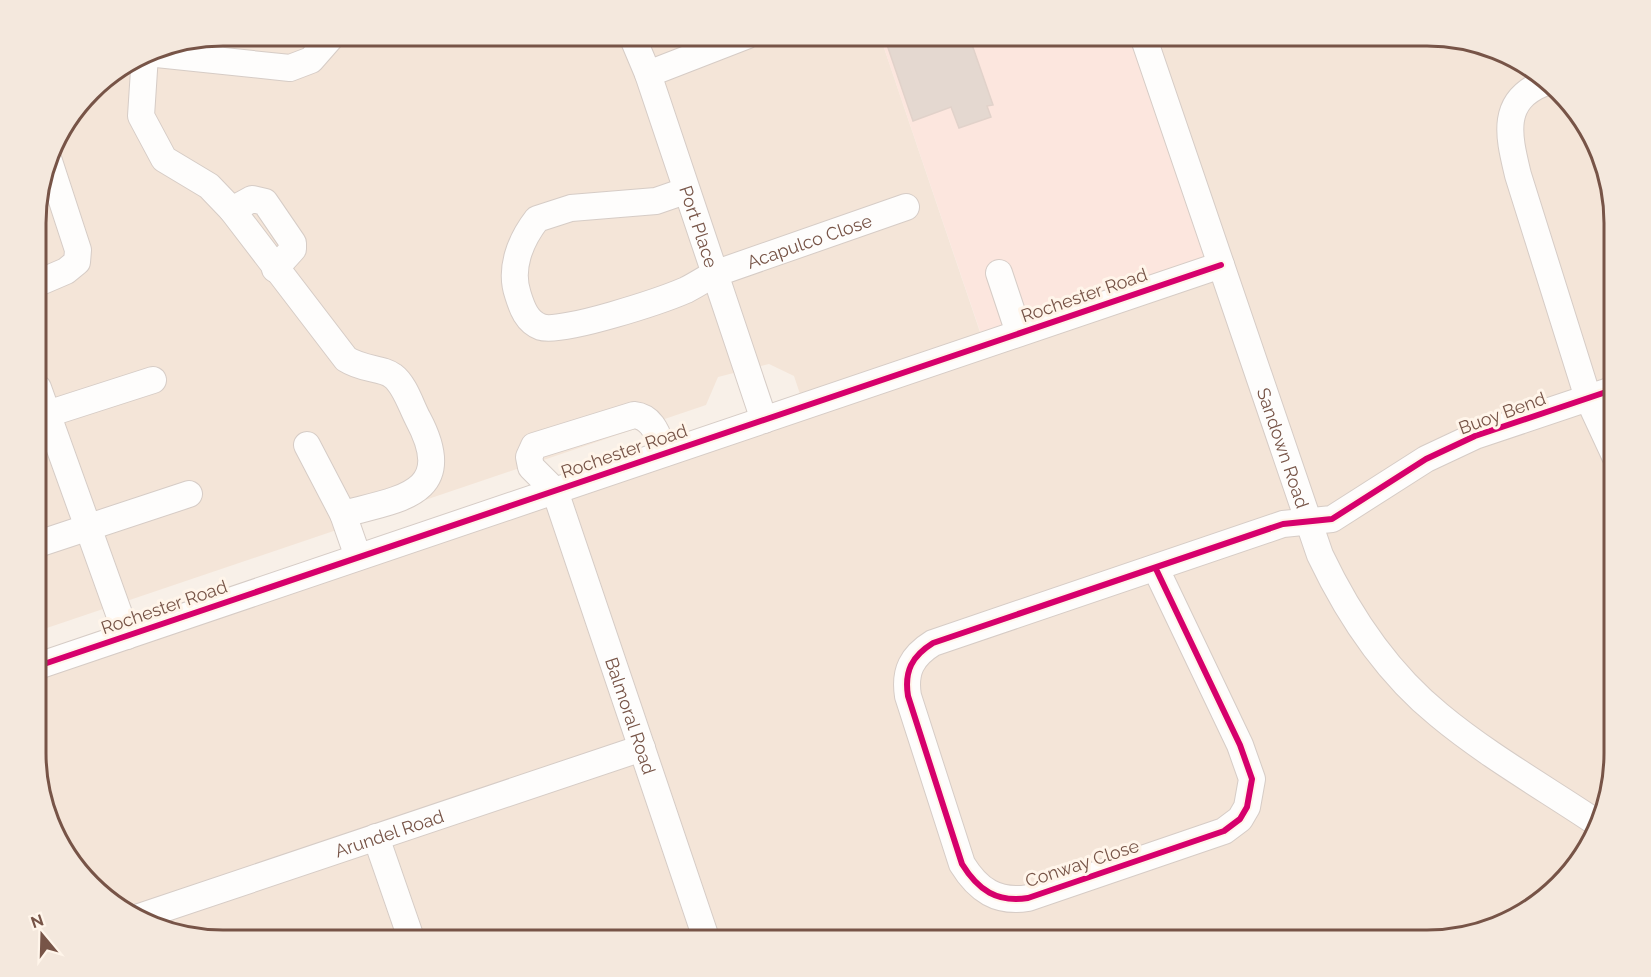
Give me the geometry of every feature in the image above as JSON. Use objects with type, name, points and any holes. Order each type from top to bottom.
[{"type":"street","points":[[166,56],[290,68],[311,60],[323,46]]},
{"type":"street","name":"Port Place","points":[[636,46],[648,74],[685,191],[764,420]]},
{"type":"street","points":[[648,74],[720,46]]},
{"type":"street","name":"Sandown Road","points":[[1146,46],[1308,522],[1320,555],[1351,614],[1384,659],[1413,692],[1465,735],[1592,819]]},
{"type":"street","points":[[145,65],[140,105],[147,130],[164,159],[209,186],[232,210],[252,199],[266,202],[293,243],[293,249],[275,269],[346,359],[365,369],[392,375],[399,381],[424,430],[431,469],[425,483],[416,492],[344,514]]},
{"type":"street","points":[[1538,86],[1527,91],[1517,102],[1509,127],[1511,143],[1518,175],[1587,398],[1604,433]]},
{"type":"street","points":[[47,279],[66,271],[77,262],[78,250],[54,175]]},
{"type":"street","name":"Acapulco Close","points":[[685,191],[656,201],[570,208],[537,219],[523,243],[513,271],[520,303],[531,321],[541,327],[553,329],[575,325],[686,290],[714,274],[906,207]]},
{"type":"street","name":"Rochester Road","points":[[47,663],[1221,265]]},
{"type":"street","points":[[999,273],[1019,333]]},
{"type":"street","points":[[47,414],[153,380]]},
{"type":"street","name":"Buoy Bend","points":[[1308,522],[1332,519],[1426,459],[1476,436],[1604,393]]},
{"type":"street","points":[[555,491],[531,467],[529,454],[534,446],[637,415],[652,424],[666,453]]},
{"type":"street","points":[[47,428],[88,527],[127,636]]},
{"type":"street","points":[[307,445],[344,514],[358,557]]},
{"type":"street","name":"Balmoral Road","points":[[555,491],[703,930]]},
{"type":"street","points":[[47,541],[189,494]]},
{"type":"street","name":"Conway Close","points":[[1156,569],[1240,745],[1252,779],[1247,807],[1240,819],[1224,831],[1028,898],[1000,899],[987,893],[972,881],[962,864],[908,696],[908,669],[921,651],[933,643],[1284,524],[1308,522]]},
{"type":"street","name":"Arundel Road","points":[[149,914],[642,748]]},
{"type":"street","points":[[376,837],[408,930]]},
{"type":"shaded area","points":[[223,46],[883,46],[984,344],[804,406],[794,376],[769,364],[718,377],[706,405],[47,628],[48,200],[60,156],[76,125],[90,107],[107,90],[135,70],[166,56],[200,48]]},
{"type":"shaded area","points":[[883,46],[1148,46],[1222,265],[985,346]]},
{"type":"shaded area","points":[[1148,46],[1428,46],[1473,53],[1516,70],[1553,98],[1581,135],[1591,156],[1598,178],[1604,212],[1603,777],[1591,821],[1568,861],[1544,887],[1526,901],[1506,912],[1485,921],[1439,930],[200,929],[156,917],[125,901],[90,870],[76,852],[65,832],[56,811],[48,777],[47,666],[1222,265]]},
{"type":"building","points":[[887,46],[972,46],[993,105],[987,106],[991,117],[959,128],[951,107],[913,121]]},
{"type":"cycle path","points":[[47,663],[1221,265]]},
{"type":"cycle path","points":[[1156,569],[1240,745],[1252,779],[1247,807],[1240,819],[1224,831],[1028,898],[1007,898],[989,893],[975,881],[962,864],[908,696],[907,679],[911,665],[926,648],[933,643],[1283,524],[1332,519],[1426,459],[1475,436],[1604,393]]}]
